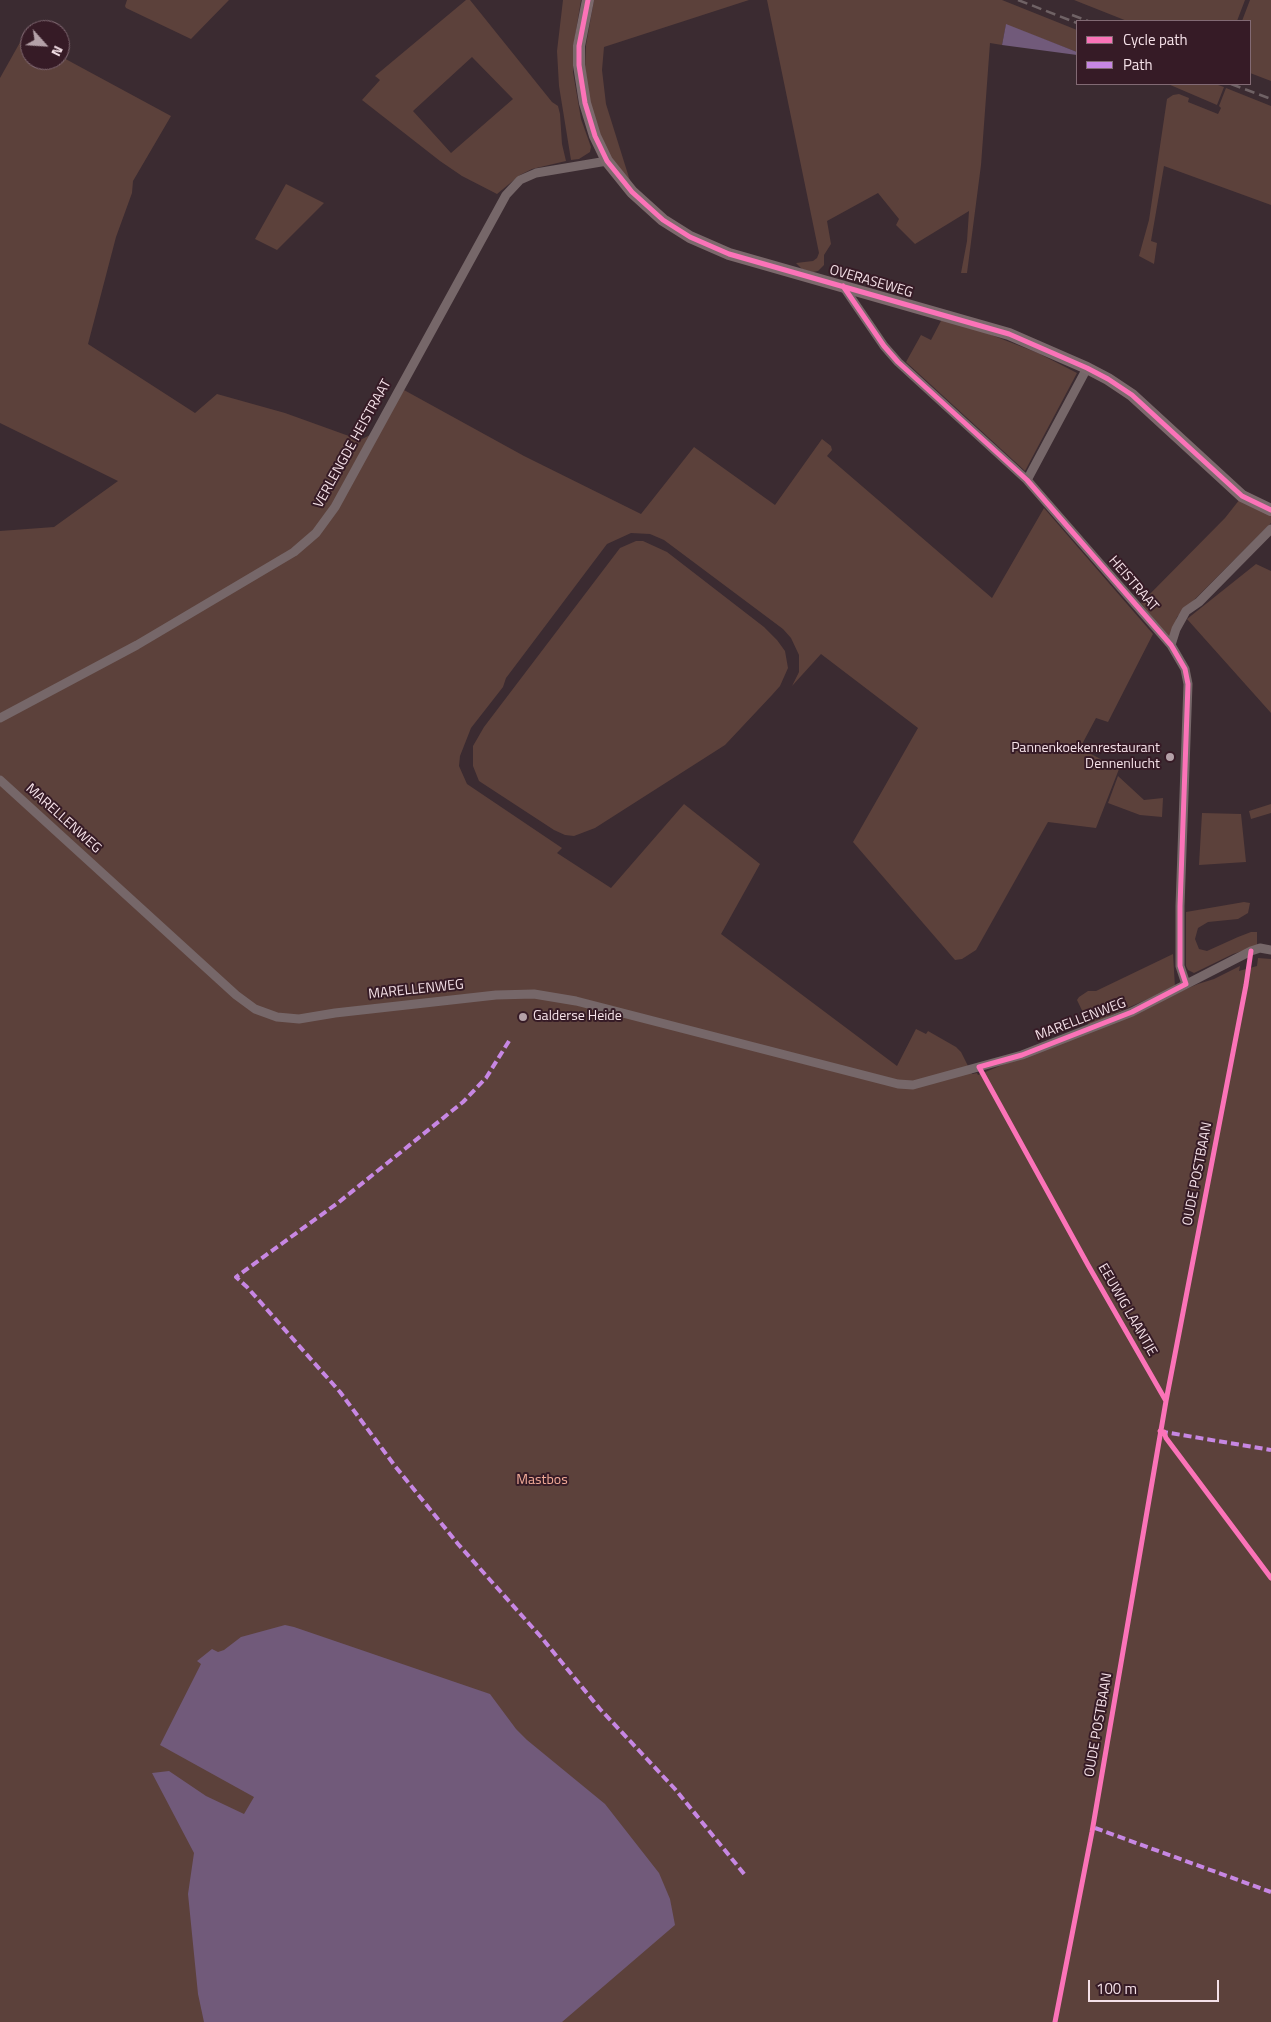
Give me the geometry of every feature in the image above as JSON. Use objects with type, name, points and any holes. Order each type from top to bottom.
[{"type":"street","name":"OVERASEWEG","points":[[588,0],[581,32],[579,66],[585,103],[595,136],[607,161],[632,192],[663,220],[690,237],[729,254],[1009,334],[1087,368],[1132,395],[1242,496],[1271,510]]},
{"type":"street","name":"VERLENGDE HEISTRAAT","points":[[0,718],[137,645],[294,552],[316,533],[335,507],[506,194],[520,180],[536,173],[607,161]]},
{"type":"street","name":"HEISTRAAT","points":[[844,286],[884,346],[898,362],[1027,480],[1171,645],[1185,669],[1188,684],[1180,906],[1180,966],[1186,984]]},
{"type":"street","points":[[1027,480],[1087,368]]},
{"type":"street","points":[[1171,645],[1176,629],[1186,611],[1199,602],[1271,529]]},
{"type":"street","name":"MARELLENWEG","points":[[0,780],[236,995],[255,1009],[277,1017],[299,1019],[335,1013],[496,995],[534,994],[576,1001],[898,1084],[913,1085],[1022,1055],[1132,1012],[1186,984]]},
{"type":"street","points":[[1186,984],[1256,949],[1271,950]]},
{"type":"green space","points":[[127,0],[229,0],[191,39],[126,8]]},
{"type":"green space","points":[[466,0],[470,0],[552,102],[558,106],[562,144],[566,161],[532,169],[520,175],[497,194],[462,176],[440,161],[362,100],[380,80],[375,76]],"holes":[[[472,57],[513,99],[451,153],[413,111]]]},
{"type":"green space","points":[[563,0],[581,0],[573,49],[573,72],[581,119],[591,147],[590,152],[579,159],[571,160],[559,86],[557,51]]},
{"type":"green space","points":[[594,0],[749,0],[604,47],[602,70],[606,104],[631,184],[609,158],[590,107],[585,67],[586,45]]},
{"type":"green space","points":[[767,0],[1002,0],[1076,30],[1076,52],[1006,25],[1002,45],[990,43],[981,165],[967,273],[961,273],[967,241],[969,211],[915,244],[896,225],[899,219],[878,193],[827,221],[831,244],[824,255],[824,265],[818,271],[813,272],[802,269],[796,263],[813,261],[819,253]]},
{"type":"green space","points":[[1074,0],[1245,0],[1237,20],[1124,20]]},
{"type":"green space","points":[[1250,0],[1271,0],[1271,81],[1251,73],[1251,20],[1242,20]]},
{"type":"green space","name":"Mastbos","points":[[20,42],[20,70],[70,70],[70,61],[171,116],[133,181],[132,193],[116,237],[88,344],[195,413],[217,394],[285,413],[360,440],[378,431],[404,390],[524,456],[641,514],[694,447],[775,505],[822,439],[831,446],[832,450],[827,456],[992,598],[1044,508],[1153,634],[1108,722],[1096,718],[1080,748],[1119,769],[1096,828],[1048,822],[976,950],[962,959],[955,960],[853,842],[918,728],[821,654],[792,686],[799,672],[799,655],[791,638],[783,629],[664,540],[650,534],[631,533],[607,544],[506,678],[503,687],[471,728],[460,756],[459,766],[467,784],[562,848],[557,853],[611,888],[684,804],[760,864],[721,934],[897,1066],[916,1029],[926,1034],[928,1031],[956,1047],[961,1052],[972,1074],[977,1073],[978,1075],[1214,979],[1240,966],[1239,971],[1257,966],[1258,958],[1271,959],[1271,2022],[0,2022],[0,531],[54,527],[118,481],[0,423],[0,78]]},
{"type":"green space","points":[[1170,85],[1218,85],[1224,87],[1217,105]]},
{"type":"green space","points":[[1226,88],[1271,106],[1271,205],[1164,166],[1151,241],[1157,243],[1154,264],[1139,256],[1149,220],[1167,99],[1179,94],[1189,98],[1188,102],[1218,114]]},
{"type":"green space","points":[[286,184],[324,203],[277,250],[255,239]]},
{"type":"green space","points":[[942,319],[971,327],[1038,353],[1077,373],[1025,471],[906,362],[921,335],[931,340]]},
{"type":"green space","points":[[1240,499],[1271,514],[1271,523],[1177,617],[1170,641],[1141,603],[1225,518]]},
{"type":"green space","points":[[636,541],[643,541],[667,552],[764,627],[785,651],[788,668],[780,686],[725,745],[595,828],[574,836],[565,835],[554,830],[479,781],[473,766],[473,746],[484,727],[620,548]]},
{"type":"green space","points":[[1256,564],[1271,571],[1271,713],[1187,619]]},
{"type":"green space","points":[[1118,776],[1144,800],[1163,798],[1162,817],[1140,815],[1108,803]]},
{"type":"green space","points":[[1271,804],[1271,813],[1251,819],[1249,811]]},
{"type":"green space","points":[[1202,813],[1241,814],[1246,862],[1199,865]]},
{"type":"green space","points":[[1244,902],[1250,903],[1248,913],[1238,919],[1208,922],[1198,928],[1195,939],[1199,949],[1207,951],[1251,932],[1257,932],[1257,946],[1233,954],[1194,973],[1188,970],[1186,966],[1186,912]]},
{"type":"green space","points":[[1173,954],[1175,987],[1089,1025],[1077,1000],[1079,997],[1088,991],[1096,991]]},
{"type":"shaded area","points":[[1006,24],[1076,52],[1076,55],[1002,45]]},
{"type":"shaded area","points":[[285,1625],[490,1694],[516,1729],[527,1740],[605,1804],[659,1873],[670,1899],[675,1925],[562,2022],[204,2022],[198,1994],[188,1894],[194,1853],[152,1773],[169,1771],[206,1796],[244,1814],[254,1797],[160,1745],[201,1664],[197,1661],[212,1649],[218,1652],[224,1650],[241,1637]]},
{"type":"railway","points":[[1018,0],[1076,23]]},
{"type":"railway","points":[[1072,15],[1085,20]]},
{"type":"railway","points":[[1234,85],[1271,99]]},
{"type":"marked path","points":[[509,1041],[486,1078],[463,1102],[339,1202],[236,1277],[340,1392],[395,1466],[458,1544],[541,1637],[600,1709],[675,1789],[745,1875]]},
{"type":"marked path","points":[[1163,1436],[1164,1432],[1271,1450]]},
{"type":"marked path","points":[[1095,1828],[1271,1892]]},
{"type":"cycle path","points":[[588,0],[579,46],[579,65],[585,103],[595,136],[607,161],[632,192],[663,220],[690,237],[729,254],[1009,334],[1087,368],[1132,395],[1242,496],[1271,510]]},
{"type":"cycle path","name":"EEUWIG LAANTJE","points":[[843,286],[884,346],[898,362],[1027,480],[1171,645],[1185,669],[1188,684],[1180,906],[1180,966],[1186,984],[1132,1012],[1022,1055],[979,1067],[1088,1265],[1166,1401],[1092,1832],[1055,2022]]},
{"type":"cycle path","name":"OUDE POSTBAAN","points":[[1166,1401],[1251,951]]},
{"type":"cycle path","points":[[1160,1431],[1164,1432],[1166,1438],[1271,1578]]},
{"type":"place","name":"Pannenkoekenrestaurant Dennenlucht","points":[[1170,757]]},
{"type":"place","name":"Galderse Heide","points":[[523,1017]]}]
